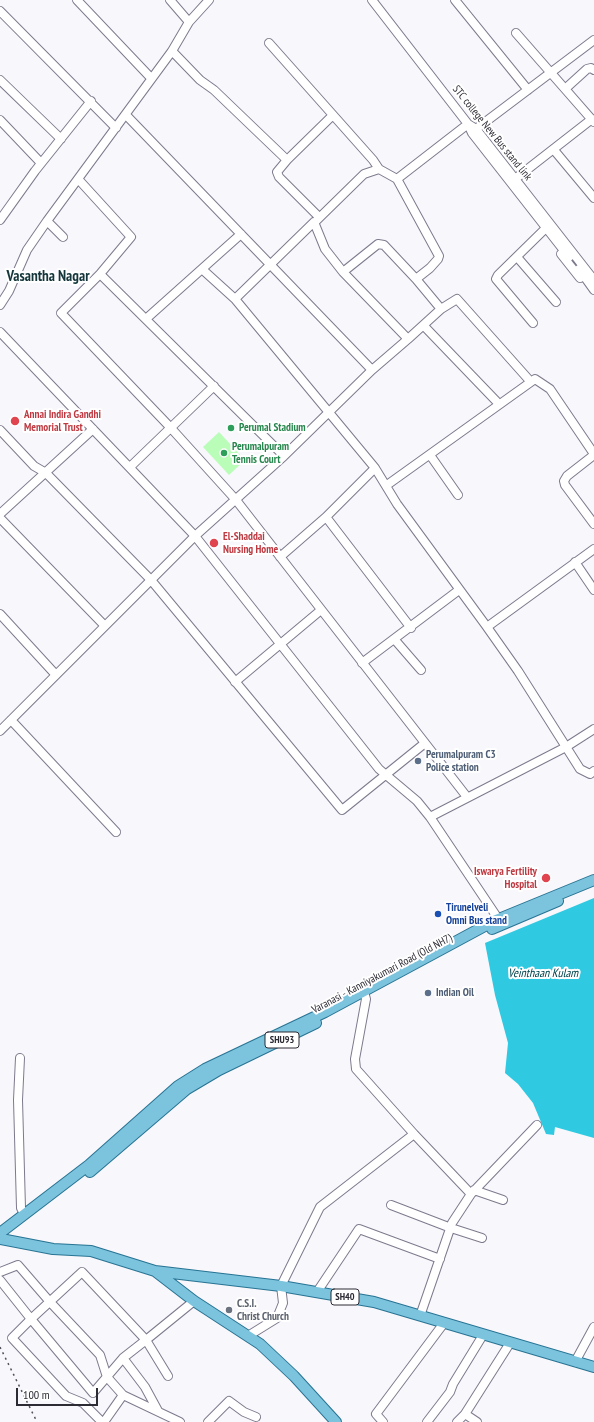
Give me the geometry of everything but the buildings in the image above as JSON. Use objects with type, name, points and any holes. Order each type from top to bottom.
[{"type":"main road","name":"Varanasi - Kanniyakumari Road (Old NH7)","points":[[2,1236],[102,1163],[187,1089],[219,1070],[365,996],[498,923],[594,880]]},
{"type":"main road","name":"Varanasi - Kanniyakumari Road (Old NH7)","points":[[498,923],[594,888]]},
{"type":"main road","name":"Varanasi - Kanniyakumari Road (Old NH7)","points":[[2,1236],[24,1214],[89,1165],[178,1086],[205,1069],[365,996]]},
{"type":"main road","name":"SH40","points":[[2,1236],[53,1248],[91,1251],[155,1271],[281,1286],[374,1302],[594,1367]]},
{"type":"main road","points":[[155,1271],[194,1301],[260,1344],[294,1376],[336,1422]]},
{"type":"street","points":[[77,0],[151,78]]},
{"type":"street","points":[[170,0],[189,22]]},
{"type":"street","points":[[0,305],[10,290],[27,250],[172,51],[189,22],[209,0]]},
{"type":"street","name":"STC college New Bus stand link","points":[[372,0],[468,124],[476,128],[515,179],[546,228],[591,269],[594,280]]},
{"type":"street","points":[[455,0],[528,90]]},
{"type":"street","points":[[0,11],[91,101],[116,128]]},
{"type":"street","points":[[515,179],[593,121],[516,33]]},
{"type":"street","points":[[476,128],[594,40]]},
{"type":"street","points":[[269,44],[379,169],[397,180],[439,256],[430,268],[416,279]]},
{"type":"street","points":[[172,51],[200,80],[214,90],[287,160]]},
{"type":"street","points":[[565,89],[587,69],[591,68],[594,70]]},
{"type":"street","points":[[0,80],[61,139]]},
{"type":"street","points":[[0,220],[41,163],[91,101]]},
{"type":"street","points":[[126,115],[372,370]]},
{"type":"street","points":[[333,115],[287,160],[277,172],[279,177],[317,220],[325,249],[343,272],[408,339]]},
{"type":"street","points":[[0,120],[41,163]]},
{"type":"street","points":[[397,180],[468,124],[472,133],[594,290]]},
{"type":"street","points":[[554,150],[594,198]]},
{"type":"street","points":[[235,298],[364,174],[379,169]]},
{"type":"street","points":[[79,180],[131,238],[100,274],[61,313],[170,427],[236,500],[467,797]]},
{"type":"street","points":[[47,221],[63,237]]},
{"type":"street","points":[[534,323],[496,279],[546,228]]},
{"type":"street","points":[[546,228],[581,279]]},
{"type":"street","points":[[147,318],[203,270],[241,234]]},
{"type":"street","points":[[343,272],[378,244],[384,246],[416,279],[441,308]]},
{"type":"street","points":[[517,257],[556,302]]},
{"type":"street","points":[[203,270],[235,298],[328,413],[375,468],[387,485],[397,504],[487,627],[584,773],[590,774],[594,771]]},
{"type":"street","points":[[100,274],[147,318],[284,456]]},
{"type":"street","points":[[0,731],[56,676],[104,625],[193,538],[284,456],[372,370],[424,326],[441,308],[456,299],[530,381]]},
{"type":"street","points":[[424,326],[499,404]]},
{"type":"street","points":[[0,332],[193,538]]},
{"type":"street","points":[[0,338],[130,467],[193,538],[384,778],[407,798],[421,813],[498,923]]},
{"type":"street","points":[[387,485],[530,381],[535,379],[550,389],[594,454],[567,476],[564,481],[565,485],[594,524]]},
{"type":"street","points":[[130,467],[214,386]]},
{"type":"street","points":[[0,430],[34,466],[46,473],[151,580],[342,810],[384,778],[425,743]]},
{"type":"street","points":[[0,514],[92,430]]},
{"type":"street","points":[[430,455],[458,495]]},
{"type":"street","points":[[280,557],[326,517],[375,468]]},
{"type":"street","points":[[326,517],[412,628]]},
{"type":"street","points":[[0,518],[104,625]]},
{"type":"street","points":[[487,627],[594,549]]},
{"type":"street","points":[[575,562],[594,590]]},
{"type":"street","points":[[362,663],[412,628],[459,590]]},
{"type":"street","points":[[235,682],[321,610]]},
{"type":"street","points":[[0,614],[56,676]]},
{"type":"street","points":[[395,640],[420,670]]},
{"type":"street","points":[[11,720],[116,832]]},
{"type":"street","points":[[430,817],[566,747],[594,729]]},
{"type":"street","points":[[384,778],[410,795],[430,817],[498,923]]},
{"type":"street","points":[[365,996],[355,1060],[356,1069],[414,1134],[473,1192],[503,1200]]},
{"type":"street","points":[[20,1058],[18,1108],[21,1208],[24,1214]]},
{"type":"street","points":[[420,1316],[451,1228],[473,1192],[537,1125]]},
{"type":"street","points":[[248,1336],[277,1318],[284,1303],[281,1286],[320,1207],[414,1134]]},
{"type":"street","points":[[391,1205],[482,1238]]},
{"type":"street","points":[[317,1292],[359,1229],[440,1259]]},
{"type":"street","points":[[0,1272],[18,1264],[50,1302],[100,1355],[107,1377],[123,1395],[180,1422]]},
{"type":"street","points":[[123,1395],[103,1422],[84,1403],[66,1396],[12,1338],[82,1272],[146,1340],[168,1376]]},
{"type":"street","points":[[0,1280],[93,1393]]},
{"type":"street","points":[[84,1403],[123,1358],[194,1301]]},
{"type":"street","points":[[384,1422],[376,1414],[444,1323]]},
{"type":"street","points":[[575,1362],[594,1327]]},
{"type":"street","points":[[427,1422],[450,1392],[453,1384],[483,1335]]},
{"type":"street","points":[[457,1422],[465,1414],[510,1343]]},
{"type":"street","points":[[123,1358],[145,1387],[158,1411]]},
{"type":"street","points":[[208,1422],[229,1401],[256,1420]]},
{"type":"street","points":[[465,1414],[477,1422]]},
{"type":"green space","name":"Perumalpuram Tennis Court","points":[[219,432],[245,460],[229,475],[203,447]]},
{"type":"water","name":"Veinthaan Kulam","points":[[594,898],[594,1138],[555,1127],[554,1135],[546,1134],[533,1103],[518,1084],[505,1073],[508,1043],[495,995],[485,943]]},
{"type":"railway","points":[[0,1347],[37,1422]]},
{"type":"place","name":"Annai Indira Gandhi Memorial Trust","points":[[15,421]]},
{"type":"place","name":"Perumal Stadium","points":[[231,428]]},
{"type":"place","name":"Perumalpuram Tennis Court","points":[[224,453]]},
{"type":"place","name":"El-Shaddai Nursing Home","points":[[214,543]]},
{"type":"place","name":"Perumalpuram C3 Police station","points":[[418,761]]},
{"type":"place","name":"Iswarya Fertility Hospital","points":[[546,878]]},
{"type":"place","name":"Tirunelveli Omni Bus stand","points":[[438,914]]},
{"type":"place","name":"Indian Oil","points":[[428,993]]},
{"type":"place","name":"C.S.I. Christ Church","points":[[229,1310]]},
{"type":"district","name":"Vasantha Nagar","points":[[48,277]]}]
